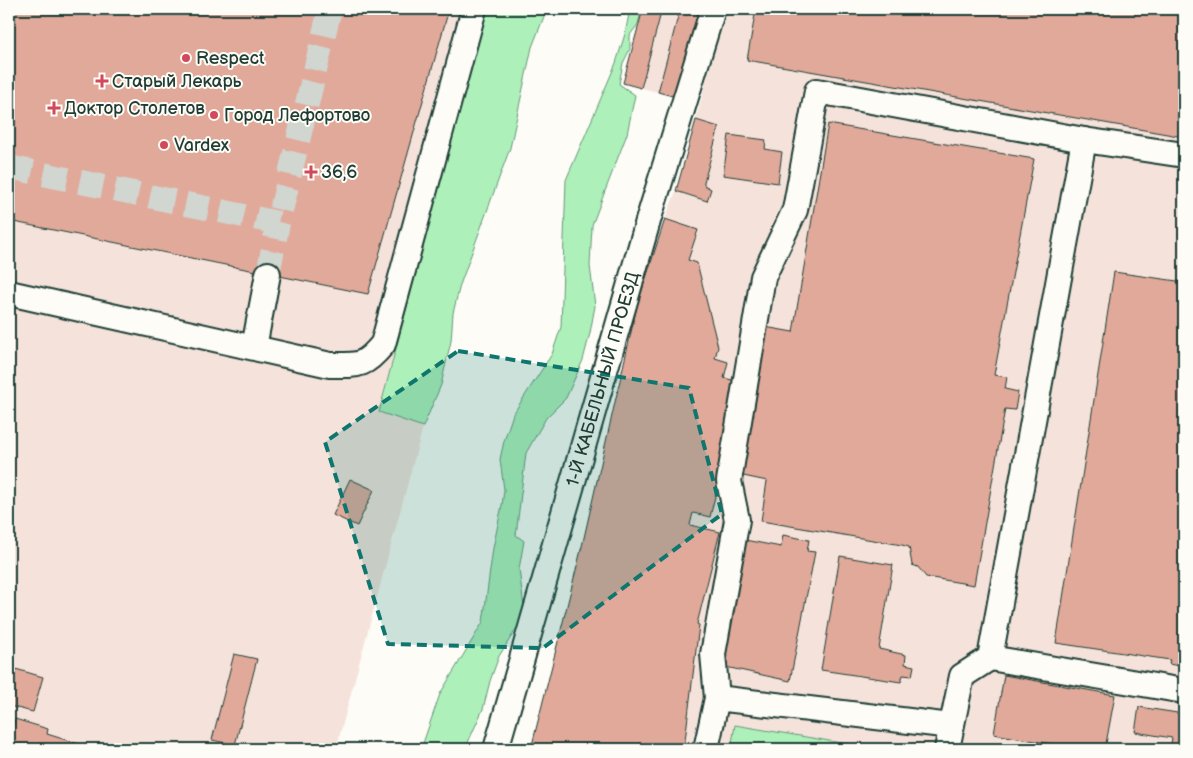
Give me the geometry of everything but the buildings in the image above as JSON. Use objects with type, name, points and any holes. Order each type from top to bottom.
[{"type":"street","points":[[9,293],[330,365],[356,365],[370,360],[383,344],[474,9]]},
{"type":"street","name":"1-Й КАБЕЛЬНЫЙ ПРОЕЗД","points":[[496,749],[648,222],[713,9]]},
{"type":"street","points":[[706,749],[717,698],[712,654],[738,520],[729,480],[763,277],[795,210],[817,91],[1084,140],[1184,156]]},
{"type":"street","points":[[990,658],[1084,140]]},
{"type":"street","points":[[254,347],[268,274]]},
{"type":"street","points":[[947,749],[962,676],[990,658],[1184,691]]},
{"type":"street","points":[[717,698],[951,726]]},
{"type":"highlighted area","points":[[458,351],[689,388],[722,514],[543,648],[388,644],[325,442]]},
{"type":"shaded area","points":[[9,9],[486,9],[379,411],[423,427],[336,749],[9,749]]},
{"type":"shaded area","points":[[643,9],[699,9],[676,97],[623,83]]},
{"type":"shaded area","points":[[726,9],[1184,9],[1184,749],[531,749],[583,542],[637,306],[676,191]]},
{"type":"green space","points":[[486,9],[547,9],[532,47],[510,148],[460,285],[453,313],[451,341],[441,385],[423,427],[379,412]]},
{"type":"green space","points":[[630,9],[642,9],[638,24],[630,35],[630,49],[623,63],[619,84],[635,95],[627,134],[592,225],[590,266],[595,306],[590,333],[583,360],[566,398],[546,418],[526,453],[516,535],[524,541],[519,569],[524,607],[522,620],[499,656],[483,709],[465,749],[421,749],[440,694],[483,622],[493,548],[504,490],[500,459],[504,441],[513,414],[552,354],[561,327],[566,180],[616,63]]},
{"type":"green space","points":[[735,725],[877,749],[731,749]]},
{"type":"tunnel","points":[[9,167],[278,223],[330,9]]},
{"type":"tunnel","points":[[268,274],[278,223]]},
{"type":"place","name":"Respect","points":[[186,58]]},
{"type":"place","name":"Старый Лекарь","points":[[102,81]]},
{"type":"place","name":"Доктор Столетов","points":[[54,108]]},
{"type":"place","name":"Город Лефортово","points":[[214,115]]},
{"type":"place","name":"Vardex","points":[[164,145]]},
{"type":"place","name":"36,6","points":[[311,172]]}]
